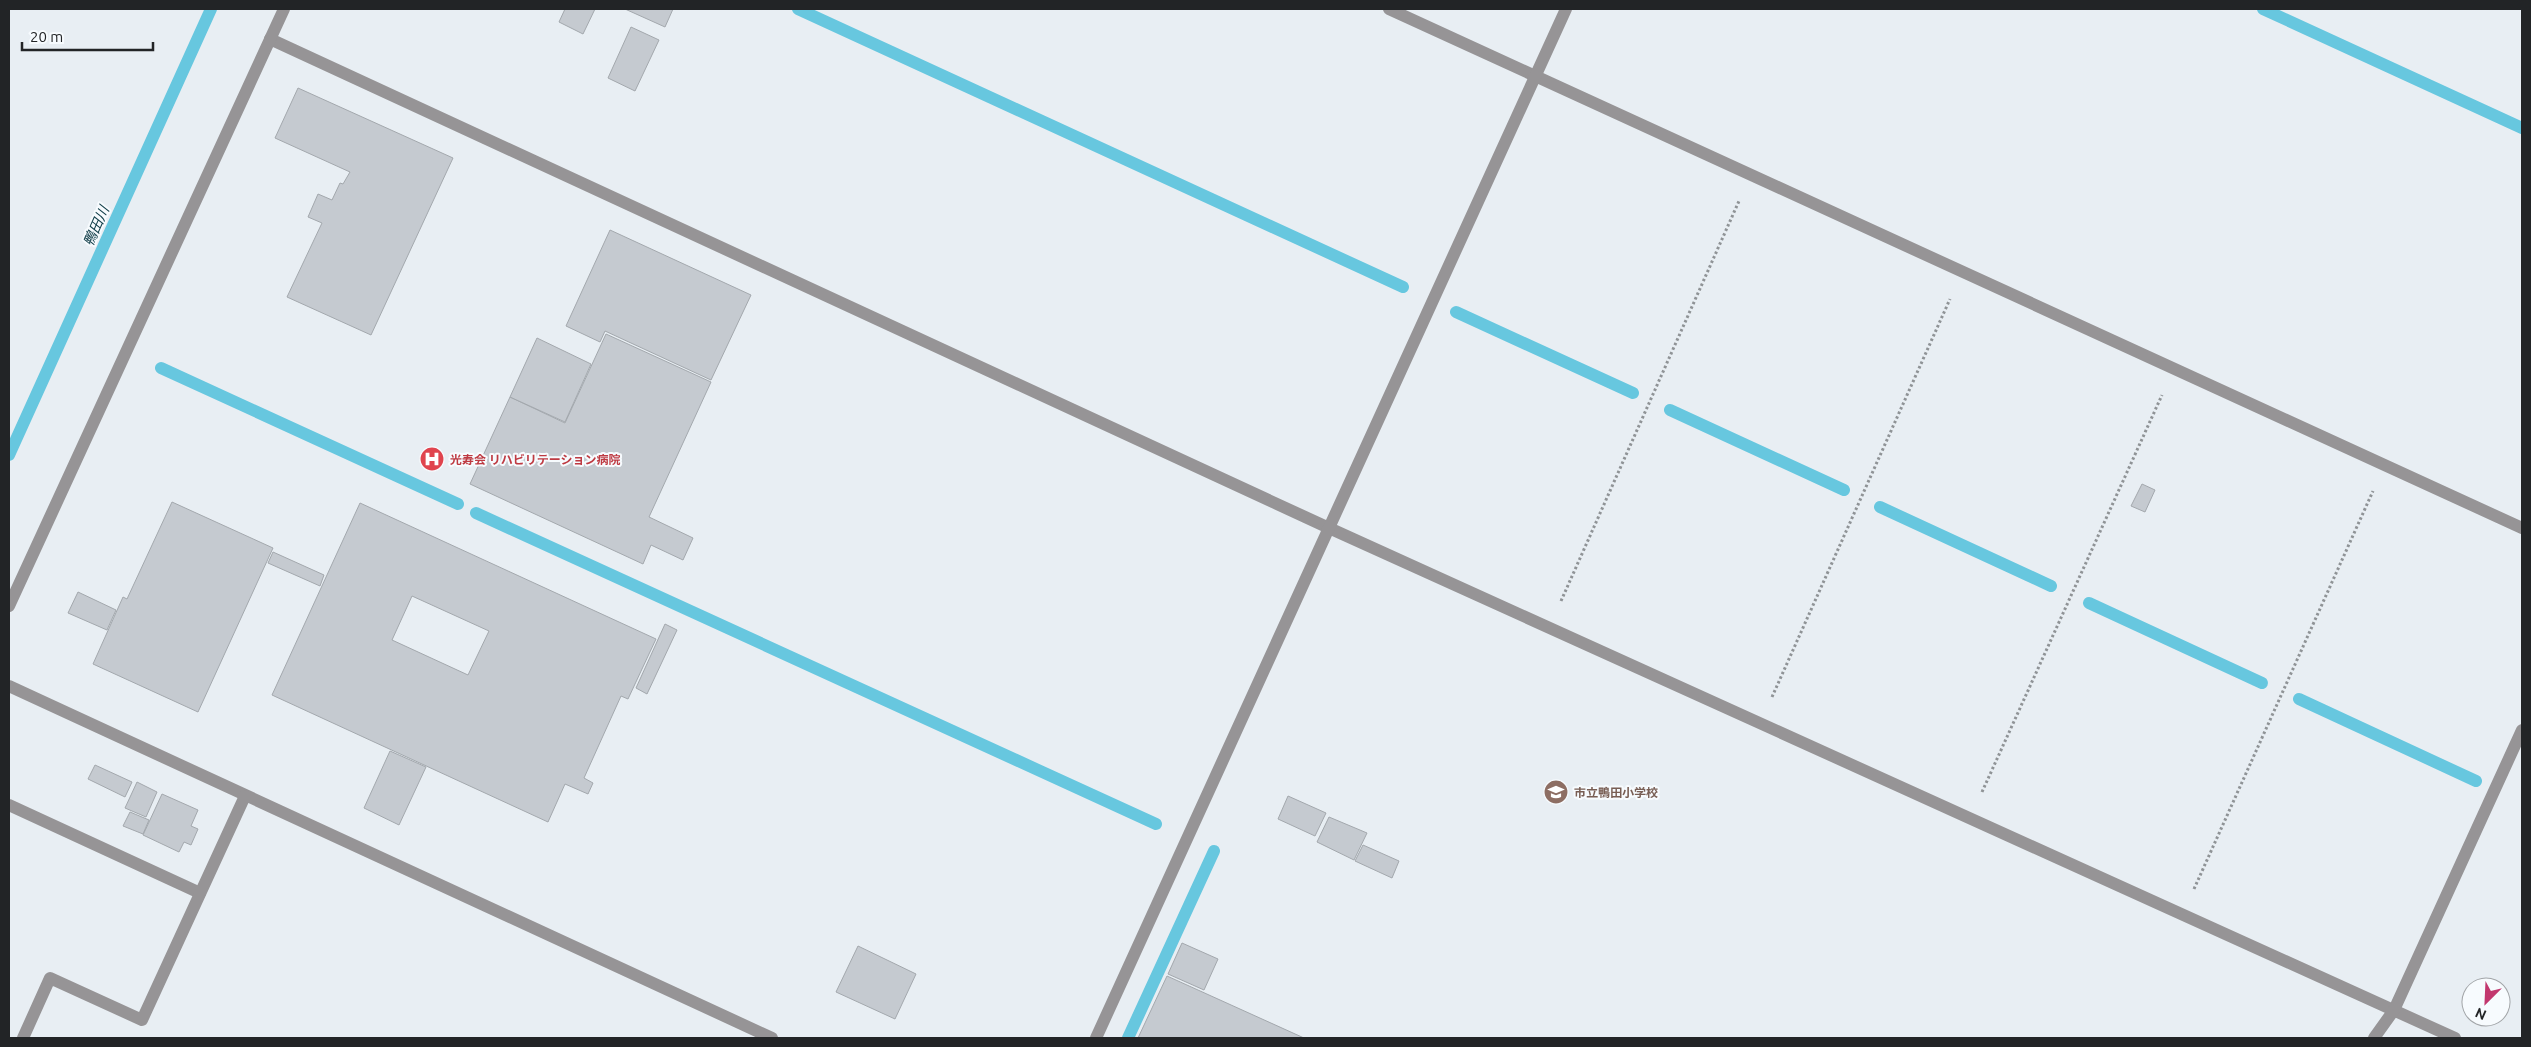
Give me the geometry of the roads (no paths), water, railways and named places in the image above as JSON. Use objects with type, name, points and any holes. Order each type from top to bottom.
[{"type":"street","points":[[9,606],[284,9]]},
{"type":"street","points":[[1389,9],[2522,528]]},
{"type":"street","points":[[1096,1038],[1566,9]]},
{"type":"street","points":[[270,39],[1330,528],[2455,1038]]},
{"type":"street","points":[[9,686],[772,1038]]},
{"type":"street","points":[[2374,1038],[2394,1010],[2522,730]]},
{"type":"street","points":[[23,1038],[50,978],[142,1020],[245,796]]},
{"type":"street","points":[[9,805],[200,894]]},
{"type":"waterway","name":"鴨田川","points":[[9,455],[211,9]]},
{"type":"waterway","points":[[798,9],[1403,287]]},
{"type":"waterway","points":[[2263,9],[2522,128]]},
{"type":"waterway","points":[[1456,312],[1633,393]]},
{"type":"waterway","points":[[161,368],[458,504]]},
{"type":"waterway","points":[[1670,410],[1844,490]]},
{"type":"waterway","points":[[1880,507],[2051,586]]},
{"type":"waterway","points":[[476,513],[1156,824]]},
{"type":"waterway","points":[[2089,603],[2262,683]]},
{"type":"waterway","points":[[2299,699],[2476,781]]},
{"type":"waterway","points":[[1128,1038],[1214,851]]},
{"type":"place","name":"光寿会 リハビリテーション病院","points":[[432,459]]},
{"type":"place","name":"市立鴨田小学校","points":[[1556,792]]}]
